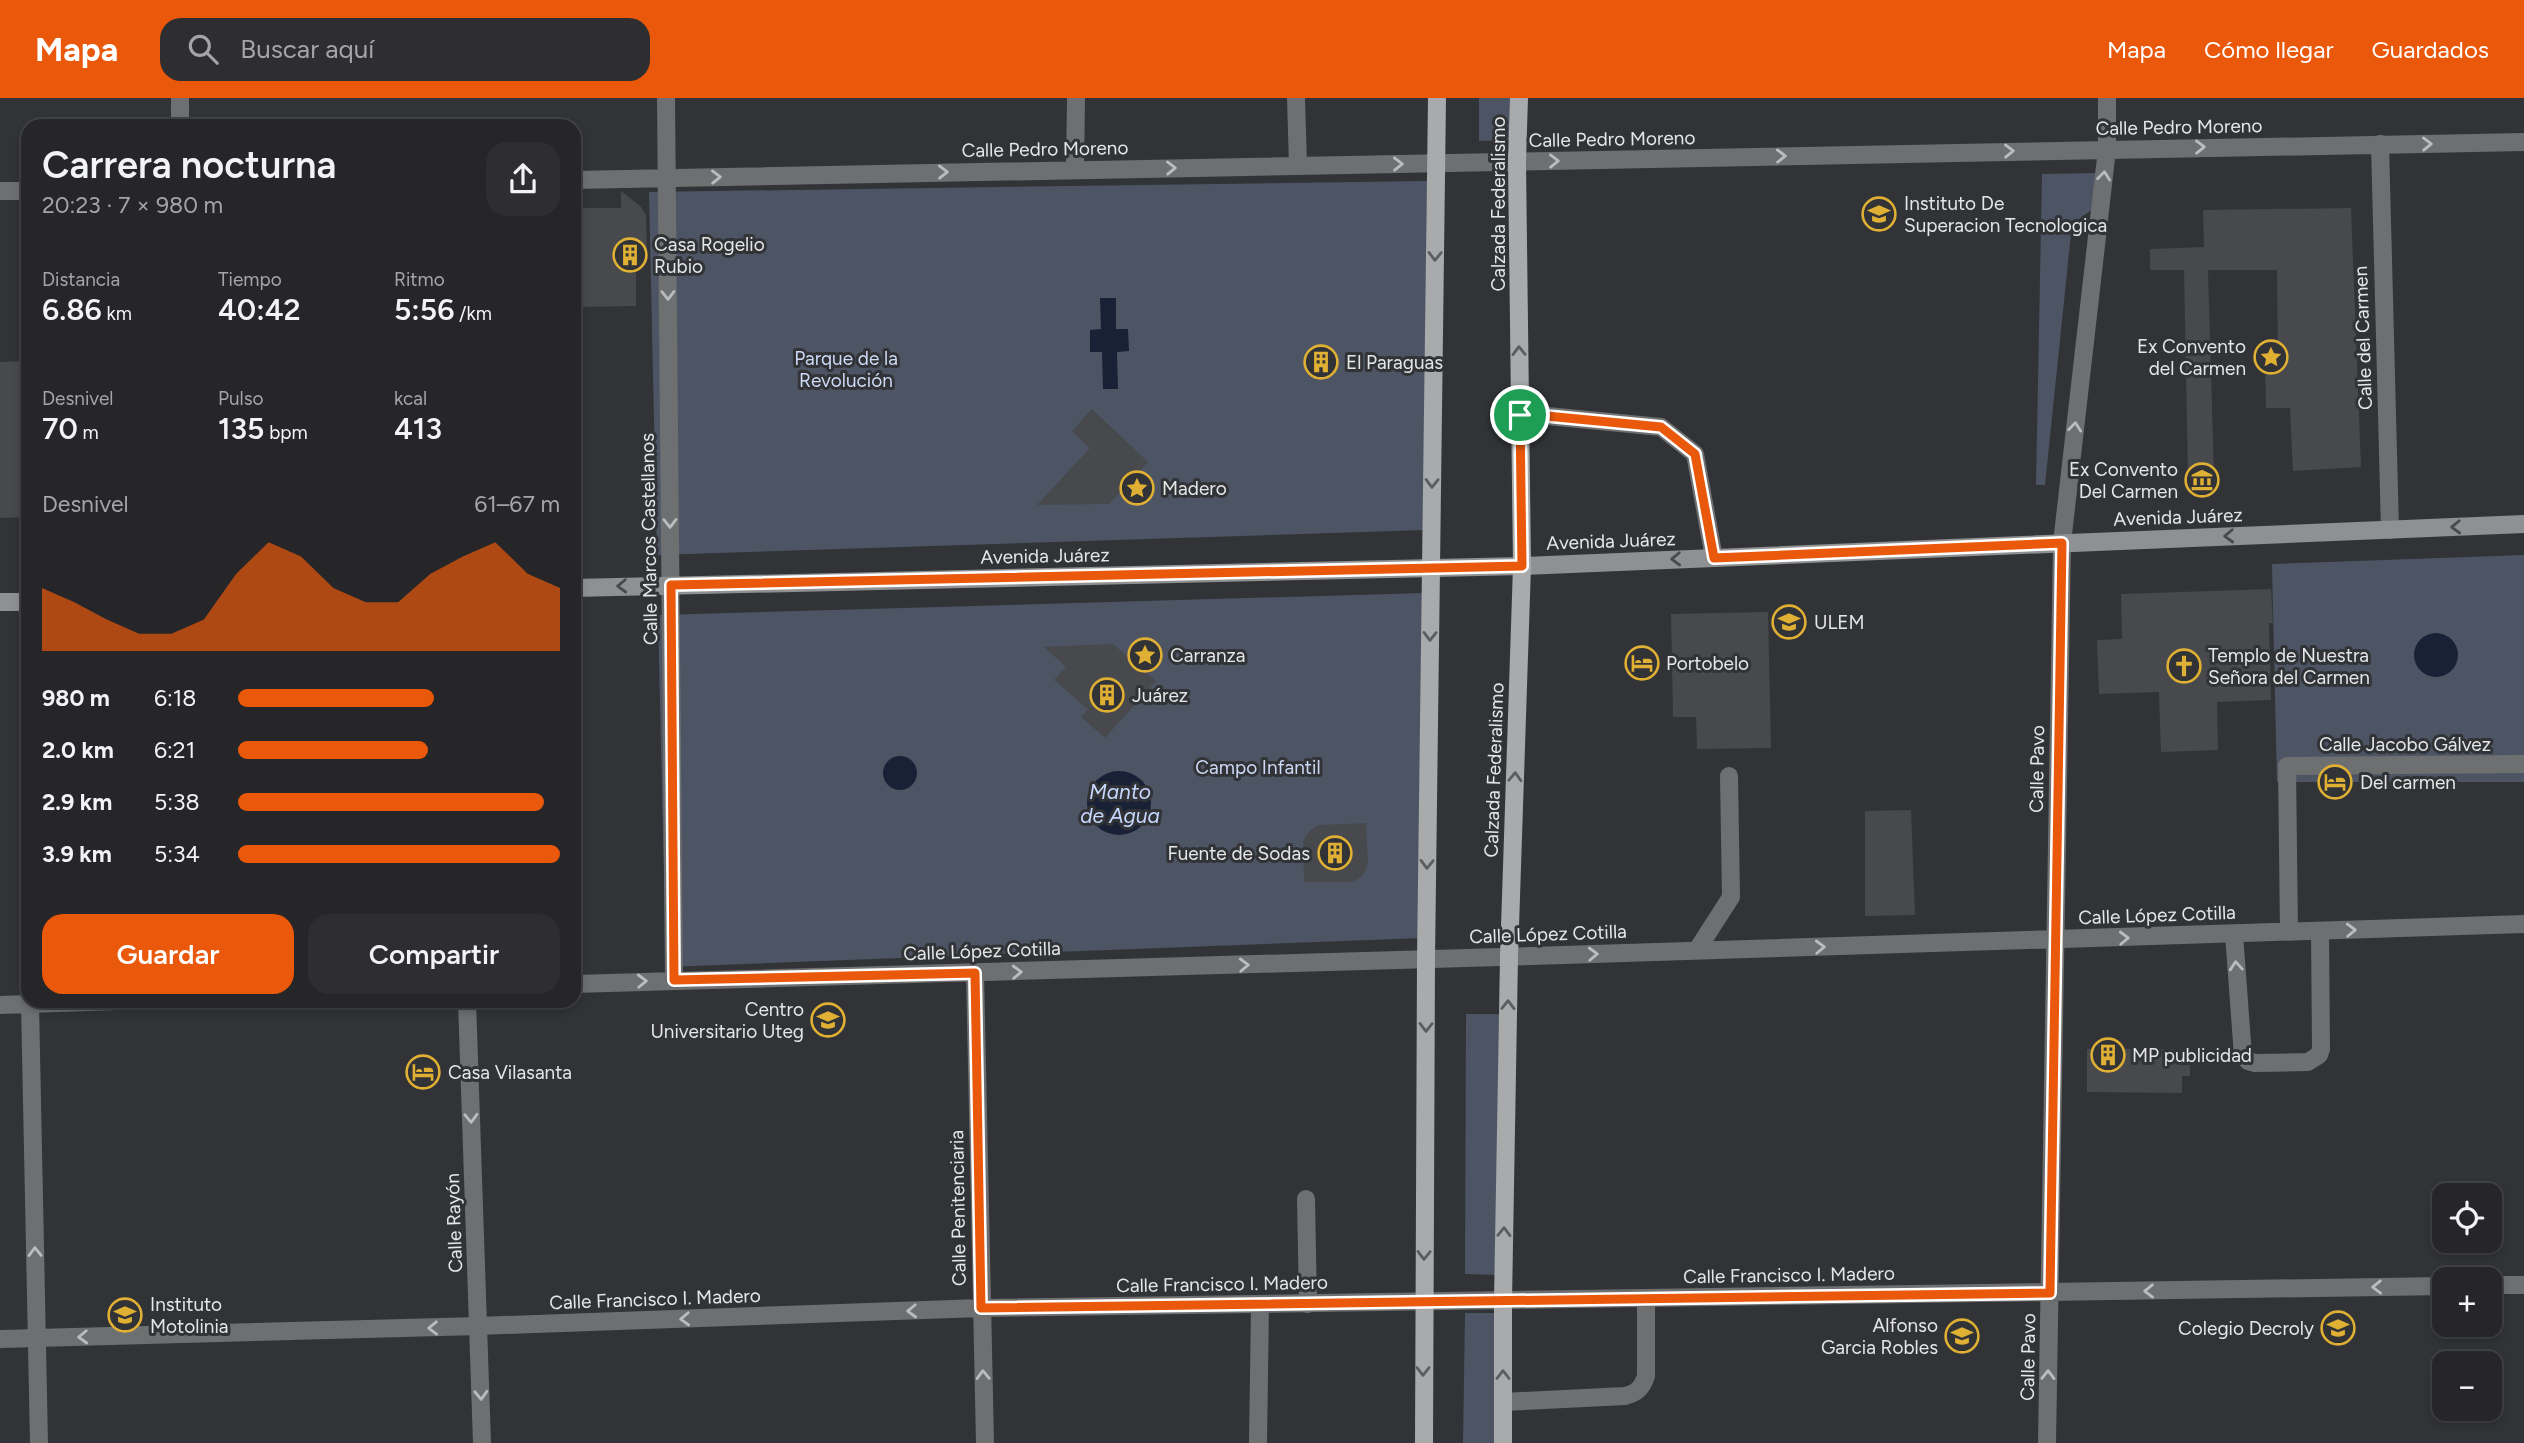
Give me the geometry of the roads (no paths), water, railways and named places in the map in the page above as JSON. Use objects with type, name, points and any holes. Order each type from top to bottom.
[{"type":"main road","points":[[1424,1443],[1426,959],[1437,98]]},
{"type":"main road","name":"Calzada Federalismo","points":[[1503,1443],[1509,957],[1522,566],[1517,162],[1519,98]]},
{"type":"main road","name":"Avenida Juárez","points":[[581,588],[1522,566],[2524,524]]},
{"type":"main road","points":[[0,603],[21,602]]},
{"type":"street","points":[[180,98],[180,119]]},
{"type":"street","name":"Calle Marcos Castellanos","points":[[666,98],[674,980]]},
{"type":"street","points":[[1074,169],[1076,98]]},
{"type":"street","points":[[1296,98],[1298,166]]},
{"type":"street","name":"Calle Pavo","points":[[2047,1443],[2062,543],[2107,149],[2107,98]]},
{"type":"street","name":"Calle Pedro Moreno","points":[[581,180],[2524,142]]},
{"type":"street","name":"Calle del Carmen","points":[[2380,144],[2390,530]]},
{"type":"street","points":[[0,191],[21,191]]},
{"type":"street","points":[[1520,415],[1661,427],[1695,454],[1714,558]]},
{"type":"street","name":"Calle Jacobo Gálvez","points":[[2289,932],[2287,766],[2524,764]]},
{"type":"street","points":[[1697,950],[1731,897],[1729,776]]},
{"type":"street","name":"Calle López Cotilla","points":[[581,984],[2524,924]]},
{"type":"street","points":[[2234,934],[2243,1056],[2248,1061],[2268,1063],[2308,1062],[2319,1055],[2322,996],[2320,931]]},
{"type":"street","name":"Calle Penitenciaria","points":[[975,973],[985,1443]]},
{"type":"street","points":[[0,1004],[21,1004]]},
{"type":"street","points":[[30,1008],[39,1443]]},
{"type":"street","name":"Calle Rayón","points":[[467,1008],[482,1443]]},
{"type":"street","points":[[1306,1199],[1308,1304]]},
{"type":"street","points":[[2502,1285],[2524,1284]]},
{"type":"street","name":"Calle Francisco I. Madero","points":[[0,1339],[478,1326],[981,1308],[2432,1286]]},
{"type":"street","points":[[1503,1402],[1625,1396],[1635,1393],[1646,1376],[1646,1298]]},
{"type":"street","points":[[1258,1443],[1261,1305]]},
{"type":"water","points":[[1100,298],[1116,298],[1116,329],[1128,329],[1129,351],[1117,352],[1118,389],[1103,389],[1102,352],[1090,352],[1090,330],[1101,329]]},
{"type":"water","points":[[2436,633],[2451,640],[2458,655],[2451,670],[2436,677],[2421,670],[2414,655],[2421,640]]},
{"type":"water","points":[[900,756],[912,761],[917,773],[912,785],[900,790],[888,785],[883,773],[888,761]]},
{"type":"water","name":"Manto de Agua","points":[[1119,771],[1131,773],[1142,780],[1149,791],[1149,815],[1142,826],[1131,833],[1119,835],[1107,833],[1096,826],[1089,815],[1087,803],[1089,791],[1096,780],[1107,773]]},
{"type":"place","name":"Instituto De Superacion Tecnologica","points":[[1879,214]]},
{"type":"place","name":"Casa Rogelio Rubio","points":[[630,255]]},
{"type":"place","name":"Ex Convento del Carmen","points":[[2271,357]]},
{"type":"place","name":"El Paraguas","points":[[1321,362]]},
{"type":"place","name":"Ex Convento Del Carmen","points":[[2202,480]]},
{"type":"place","name":"Madero","points":[[1137,488]]},
{"type":"place","name":"ULEM","points":[[1789,622]]},
{"type":"place","name":"Carranza","points":[[1145,655]]},
{"type":"place","name":"Portobelo","points":[[1642,663]]},
{"type":"place","name":"Templo de Nuestra Señora del Carmen","points":[[2184,666]]},
{"type":"place","name":"Juárez","points":[[1107,695]]},
{"type":"place","name":"Del carmen","points":[[2335,782]]},
{"type":"place","name":"Fuente de Sodas","points":[[1335,853]]},
{"type":"place","name":"Centro Universitario Uteg","points":[[828,1020]]},
{"type":"place","name":"MP publicidad","points":[[2108,1055]]},
{"type":"place","name":"Casa Vilasanta","points":[[423,1072]]},
{"type":"place","name":"Instituto Motolinia","points":[[125,1315]]},
{"type":"place","name":"Colegio Decroly","points":[[2338,1328]]},
{"type":"place","name":"Alfonso Garcia Robles","points":[[1962,1336]]},
{"type":"park label","name":"Parque de la Revolución","points":[[846,369]]},
{"type":"park label","name":"Campo Infantil","points":[[1258,767]]}]
